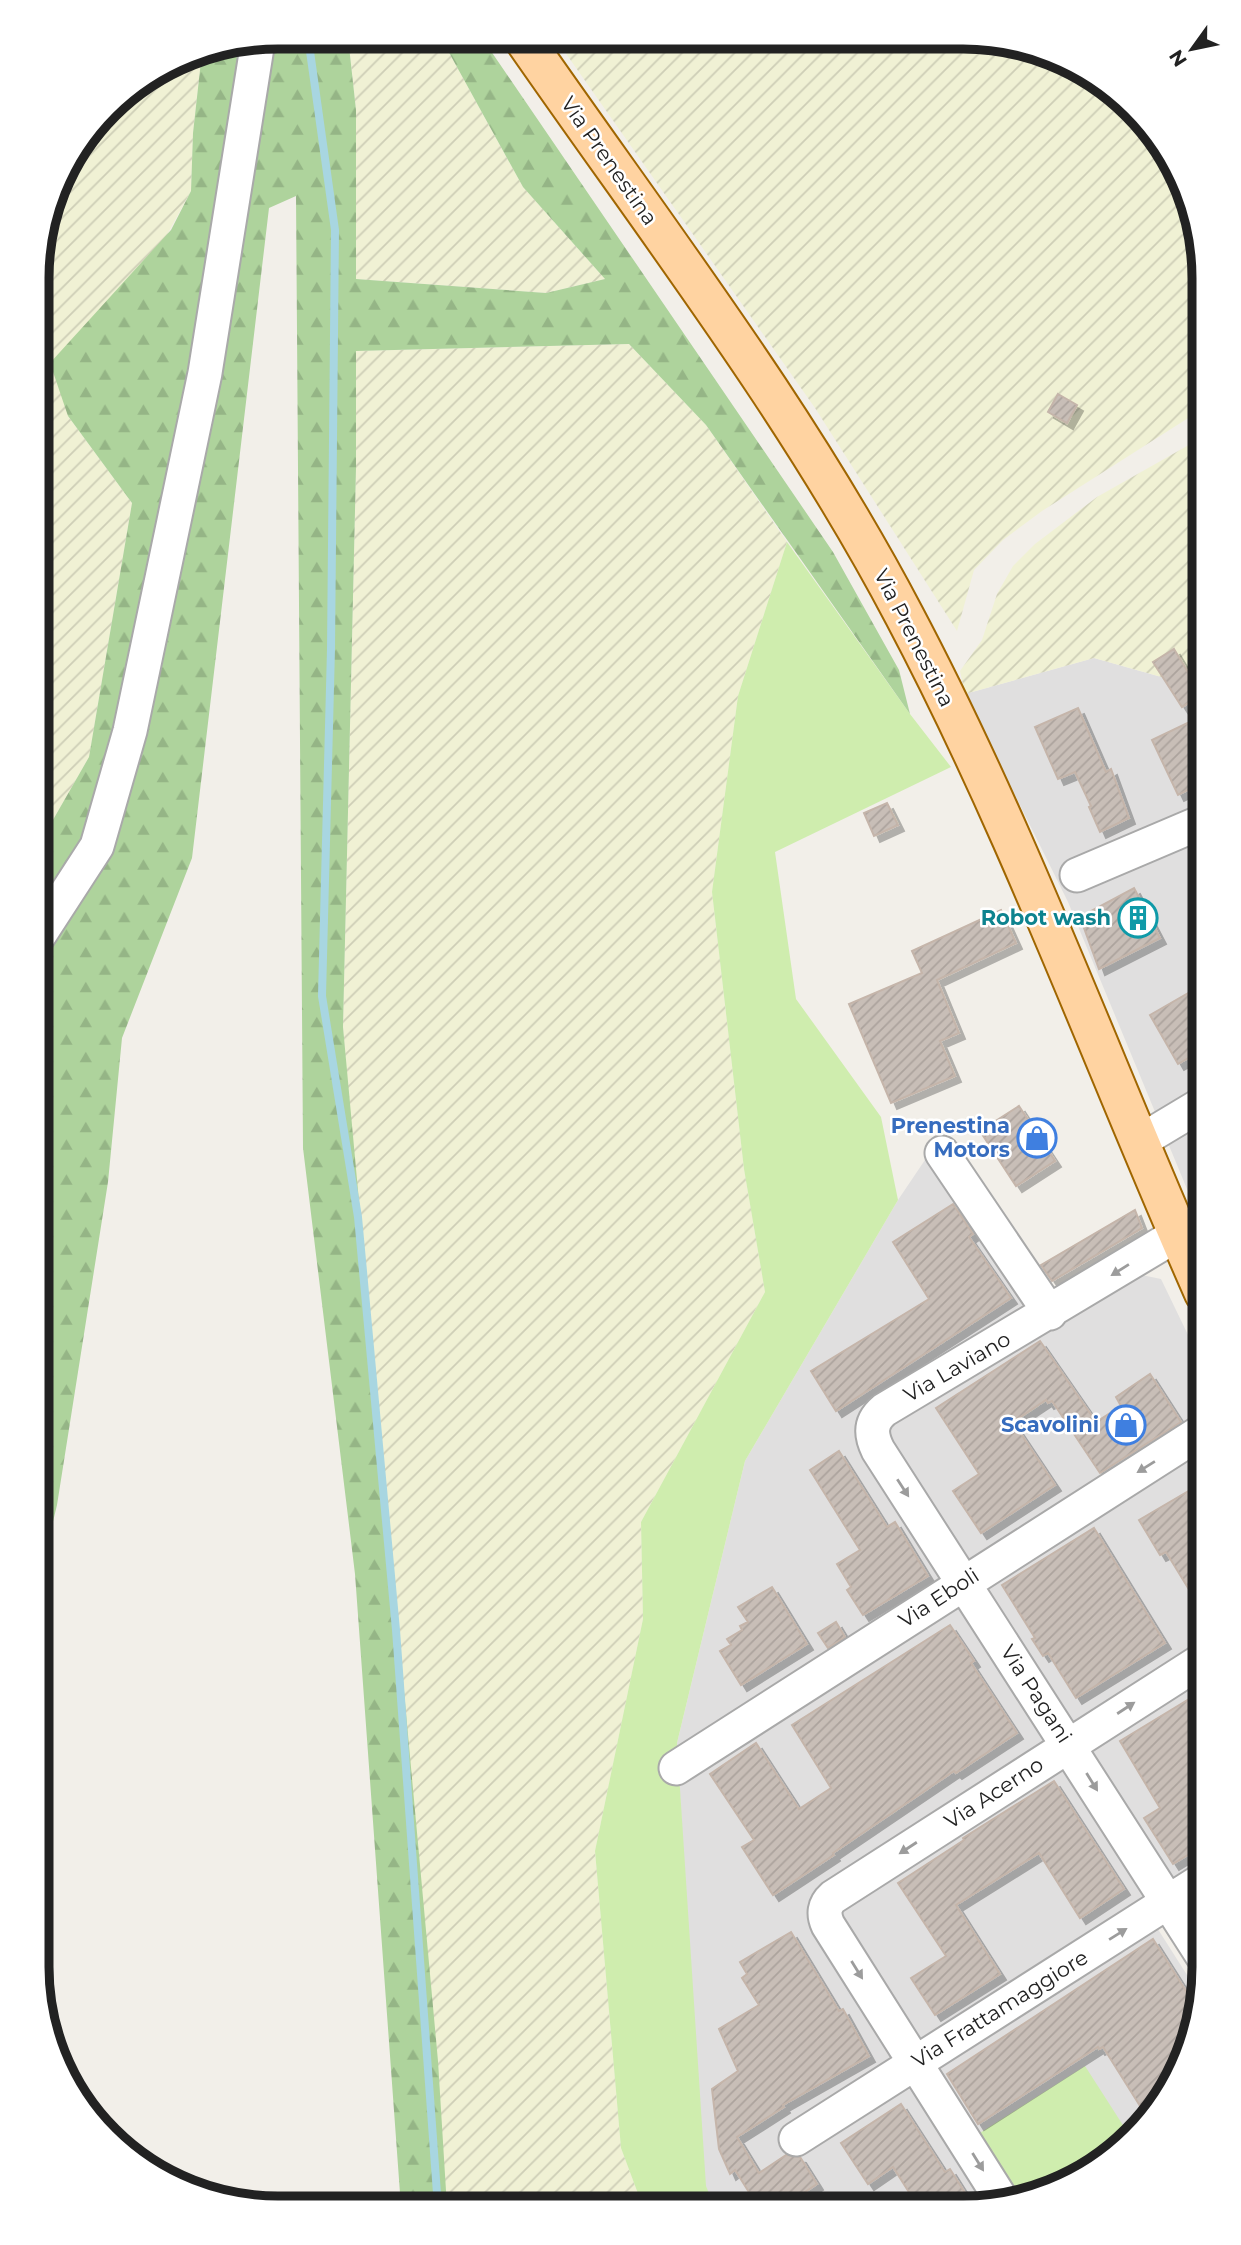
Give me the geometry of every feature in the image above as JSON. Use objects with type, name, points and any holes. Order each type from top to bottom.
[{"type":"main road","name":"Via Prenestina","points":[[531,49],[754,370],[826,480],[883,576],[937,679],[1033,884],[1192,1266]]},
{"type":"street","points":[[49,920],[97,846],[130,732],[205,373],[256,50]]},
{"type":"street","points":[[1077,875],[1192,826]]},
{"type":"street","points":[[1139,1142],[1192,1110]]},
{"type":"street","points":[[942,1153],[1050,1313]]},
{"type":"street","name":"Via Laviano","points":[[872,1428],[878,1415],[884,1410],[1178,1234]]},
{"type":"street","name":"Via Pagani","points":[[872,1428],[878,1450],[1192,1939]]},
{"type":"street","name":"Via Eboli","points":[[676,1768],[1192,1438]]},
{"type":"street","name":"Via Acerno","points":[[915,2063],[828,1925],[824,1911],[833,1897],[1192,1667]]},
{"type":"street","name":"Via Frattamaggiore","points":[[796,2138],[1192,1887]]},
{"type":"street","points":[[915,2063],[997,2193]]},
{"type":"shaded area","points":[[1094,658],[1192,686],[1192,1201],[1068,902],[965,694]]},
{"type":"shaded area","points":[[929,1154],[1042,1327],[1132,1273],[1161,1279],[1192,1343],[1192,1868],[1140,1901],[1192,1983],[1190,1997],[1175,2055],[1145,2107],[1103,2149],[1065,2172],[1037,2184],[993,2194],[963,2196],[710,2196],[702,2178],[677,1743],[745,1461],[898,1200]]},
{"type":"green space","points":[[349,49],[447,49],[523,187],[605,279],[546,293],[356,279],[356,110]]},
{"type":"green space","points":[[349,49],[356,110],[356,279],[546,293],[605,279],[523,187],[447,49],[490,49],[833,552],[899,670],[910,714],[706,425],[629,344],[356,351],[356,468],[343,1027],[438,2061],[446,2196],[400,2196],[355,1574],[303,1148],[296,196],[269,208],[192,858],[122,1038],[108,1182],[57,1505],[49,1538],[49,827],[89,757],[132,503],[68,416],[50,363],[171,230],[191,191],[193,133],[201,62],[248,51]]},
{"type":"green space","points":[[563,49],[963,49],[1008,53],[1037,61],[1090,88],[1114,106],[1135,127],[1153,151],[1180,204],[1190,248],[1192,416],[1042,511],[1003,540],[974,570],[957,631],[815,408]]},
{"type":"green space","points":[[201,62],[193,133],[191,191],[68,416],[132,503],[89,757],[49,827],[49,278],[53,233],[66,190],[80,163],[106,127],[127,106],[151,88]]},
{"type":"green space","points":[[629,344],[706,425],[787,542],[738,696],[712,892],[744,1169],[765,1292],[641,1522],[643,1619],[595,1851],[621,2148],[639,2196],[434,2196],[343,1027],[356,468],[356,351]]},
{"type":"green space","points":[[1192,442],[1192,686],[1094,658],[965,694],[960,671],[982,640],[997,594],[1013,566],[1035,544],[1097,497]]},
{"type":"green space","points":[[787,542],[951,767],[775,852],[796,999],[881,1117],[898,1200],[745,1461],[677,1743],[706,2186],[710,2196],[639,2196],[621,2148],[595,1851],[643,1619],[641,1522],[765,1292],[744,1169],[712,892],[738,696]]},
{"type":"green space","points":[[1085,2066],[1125,2129],[1104,2148],[1065,2172],[1037,2184],[1006,2191],[972,2138]]},
{"type":"building","points":[[1058,394],[1077,405],[1067,423],[1048,412]]},
{"type":"building","points":[[1174,649],[1189,674],[1192,672],[1192,701],[1182,707],[1153,662]]},
{"type":"building","points":[[1078,708],[1106,772],[1111,769],[1129,818],[1100,832],[1075,772],[1058,779],[1035,727]]},
{"type":"building","points":[[1192,721],[1192,788],[1178,795],[1152,740]]},
{"type":"building","points":[[887,803],[898,825],[874,836],[864,813]]},
{"type":"building","points":[[1134,888],[1160,938],[1099,969],[1080,917]]},
{"type":"building","points":[[1001,910],[1016,943],[937,980],[959,1033],[940,1041],[955,1076],[891,1103],[849,1004],[922,973],[912,951]]},
{"type":"building","points":[[1192,991],[1192,1056],[1178,1064],[1150,1015]]},
{"type":"building","points":[[1019,1106],[1055,1161],[1016,1186],[980,1131]]},
{"type":"building","points":[[953,1204],[973,1234],[969,1237],[1011,1298],[836,1411],[811,1371],[929,1299],[893,1242]]},
{"type":"building","points":[[1135,1210],[1142,1228],[1052,1281],[1041,1265]]},
{"type":"building","points":[[1040,1341],[1096,1422],[1121,1406],[1116,1397],[1150,1374],[1181,1422],[1100,1473],[1052,1401],[1048,1403],[1046,1400],[1013,1422],[1055,1485],[981,1533],[953,1491],[979,1474],[936,1408]]},
{"type":"building","points":[[839,1451],[887,1527],[895,1522],[928,1576],[863,1615],[847,1590],[851,1587],[837,1564],[860,1550],[810,1470]]},
{"type":"building","points":[[1192,1489],[1192,1594],[1166,1552],[1160,1555],[1139,1520]]},
{"type":"building","points":[[1094,1528],[1165,1643],[1076,1698],[1048,1653],[1043,1656],[1002,1585]]},
{"type":"building","points":[[772,1587],[807,1644],[741,1685],[720,1651],[731,1645],[727,1639],[742,1630],[740,1626],[748,1622],[738,1607]]},
{"type":"building","points":[[836,1622],[845,1637],[828,1648],[818,1633]]},
{"type":"building","points":[[950,1625],[974,1661],[971,1663],[1017,1733],[956,1773],[954,1771],[773,1895],[742,1847],[754,1840],[710,1774],[756,1743],[799,1809],[831,1788],[792,1725]]},
{"type":"building","points":[[1192,1697],[1192,1852],[1173,1864],[1144,1818],[1160,1808],[1120,1741]]},
{"type":"building","points":[[1054,1781],[1124,1889],[1080,1918],[1039,1853],[956,1905],[1000,1974],[935,2015],[911,1978],[946,1956],[898,1883]]},
{"type":"building","points":[[791,1932],[839,2011],[843,2009],[869,2056],[783,2105],[784,2107],[737,2137],[759,2173],[786,2155],[800,2157],[817,2184],[799,2196],[751,2196],[735,2170],[730,2174],[719,2149],[712,2089],[738,2071],[719,2029],[759,2005],[742,1978],[747,1974],[740,1962]]},
{"type":"building","points":[[1153,1939],[1190,1997],[1175,2055],[1161,2082],[1142,2109],[1103,2047],[1098,2047],[978,2124],[947,2074]]},
{"type":"building","points":[[901,2104],[945,2172],[950,2169],[967,2196],[911,2196],[893,2167],[868,2184],[841,2143]]},
{"type":"waterway","points":[[310,49],[335,230],[331,649],[322,996],[358,1217],[396,1630],[437,2196]]},
{"type":"place","name":"Robot wash","points":[[1138,918]]},
{"type":"place","name":"Prenestina Motors","points":[[1037,1138]]},
{"type":"place","name":"Scavolini","points":[[1126,1425]]}]
